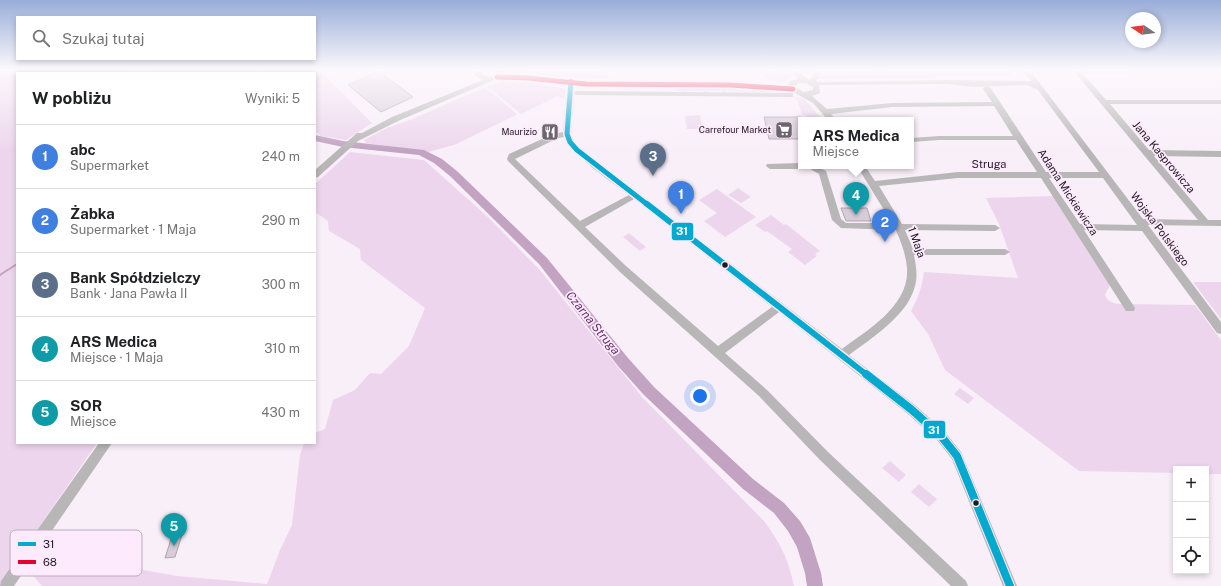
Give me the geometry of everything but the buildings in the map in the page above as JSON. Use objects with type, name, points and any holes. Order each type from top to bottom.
[{"type":"street","points":[[316,174],[356,139],[395,119],[448,96]]},
{"type":"street","points":[[569,96],[568,134],[570,142],[577,150],[912,410],[947,443],[960,462],[1010,586]]},
{"type":"street","points":[[808,96],[829,117]]},
{"type":"street","points":[[815,96],[823,110]]},
{"type":"street","name":"Adama Mickiewicza","points":[[991,96],[1130,308]]},
{"type":"street","name":"Wojska Polskiego","points":[[1044,96],[1106,175],[1221,330]]},
{"type":"street","name":"Jana Kasprowicza","points":[[1100,96],[1205,222]]},
{"type":"street","points":[[1105,102],[1221,102]]},
{"type":"street","points":[[823,110],[892,105],[996,104]]},
{"type":"street","points":[[568,134],[556,136],[512,156],[511,158],[623,269],[768,398],[824,456],[961,586]]},
{"type":"street","points":[[914,140],[939,138],[1019,138]]},
{"type":"street","points":[[1147,153],[1221,154]]},
{"type":"street","points":[[770,166],[798,166]]},
{"type":"street","points":[[817,169],[823,174],[837,220],[840,224],[847,226],[995,228]]},
{"type":"street","name":"1 Maja","points":[[842,356],[894,312],[902,303],[909,290],[913,276],[909,252],[899,227],[863,169]]},
{"type":"street","name":"Struga","points":[[872,184],[958,175],[1106,175]]},
{"type":"street","points":[[579,226],[636,195]]},
{"type":"street","points":[[1077,228],[1221,222]]},
{"type":"street","points":[[909,252],[1005,252]]},
{"type":"street","points":[[718,352],[779,307]]},
{"type":"street","points":[[45,530],[105,444]]},
{"type":"street","points":[[6,586],[13,576]]},
{"type":"shaded area","points":[[0,96],[16,96],[16,444],[96,444],[37,530],[10,530],[10,569],[0,584]]},
{"type":"shaded area","points":[[316,96],[345,96],[372,123],[346,140],[321,136],[316,132]]},
{"type":"shaded area","points":[[464,96],[496,96],[517,114],[454,145],[428,152],[366,143],[364,140],[387,128],[410,120]]},
{"type":"shaded area","points":[[500,96],[557,96],[521,114]]},
{"type":"shaded area","points":[[798,97],[805,100],[820,117],[807,117],[806,115],[802,114],[797,99],[793,98]]},
{"type":"shaded area","points":[[700,115],[702,129],[687,129],[685,116]]},
{"type":"shaded area","points":[[350,152],[424,160],[488,217],[539,269],[642,397],[764,521],[783,552],[794,586],[42,586],[33,576],[142,576],[142,570],[177,576],[267,584],[280,550],[292,525],[300,455],[304,444],[316,444],[316,433],[325,429],[333,400],[355,390],[370,373],[381,374],[409,346],[425,308],[361,260],[360,249],[329,231],[328,221],[316,213],[316,183]]},
{"type":"shaded area","points":[[738,188],[751,197],[741,203],[728,195]]},
{"type":"shaded area","points":[[717,189],[756,217],[725,237],[704,221],[717,213],[699,200]]},
{"type":"shaded area","points":[[1054,196],[1111,283],[1105,295],[1108,300],[1120,304],[1195,305],[1221,340],[1221,474],[1209,474],[1209,466],[1173,466],[1173,473],[1079,471],[945,370],[928,334],[911,311],[916,302],[924,272],[1018,278],[999,224],[986,198]]},
{"type":"shaded area","points":[[771,215],[784,225],[786,224],[820,251],[815,254],[817,256],[805,265],[788,252],[792,249],[767,231],[765,232],[755,225]]},
{"type":"shaded area","points":[[629,233],[646,247],[640,251],[623,237]]},
{"type":"shaded area","points":[[1193,282],[1221,282],[1221,319]]},
{"type":"shaded area","points":[[960,388],[974,398],[968,404],[954,394]]},
{"type":"shaded area","points":[[890,461],[906,475],[899,482],[882,468]]},
{"type":"shaded area","points":[[919,484],[937,499],[929,507],[911,492]]},
{"type":"waterway","name":"Czarna Struga","points":[[316,138],[343,144],[421,152],[438,161],[454,174],[543,261],[623,362],[649,391],[748,484],[779,508],[794,526],[804,544],[813,573],[815,586]]},
{"type":"waterway","points":[[0,275],[16,265]]},
{"type":"transit line","name":"31","points":[[570,96],[567,134],[570,142],[577,150],[912,410],[941,436],[957,456],[1010,586]]},
{"type":"place","name":"Carrefour Market","points":[[784,130]]},
{"type":"place","name":"Maurizio","points":[[550,132]]},
{"type":"place","name":"Bank Spółdzielczy","points":[[653,176]]},
{"type":"place","name":"abc","points":[[681,214]]},
{"type":"place","name":"ARS Medica","points":[[856,215]]},
{"type":"place","name":"Żabka","points":[[885,242]]},
{"type":"place","name":"SOR","points":[[174,546]]}]
